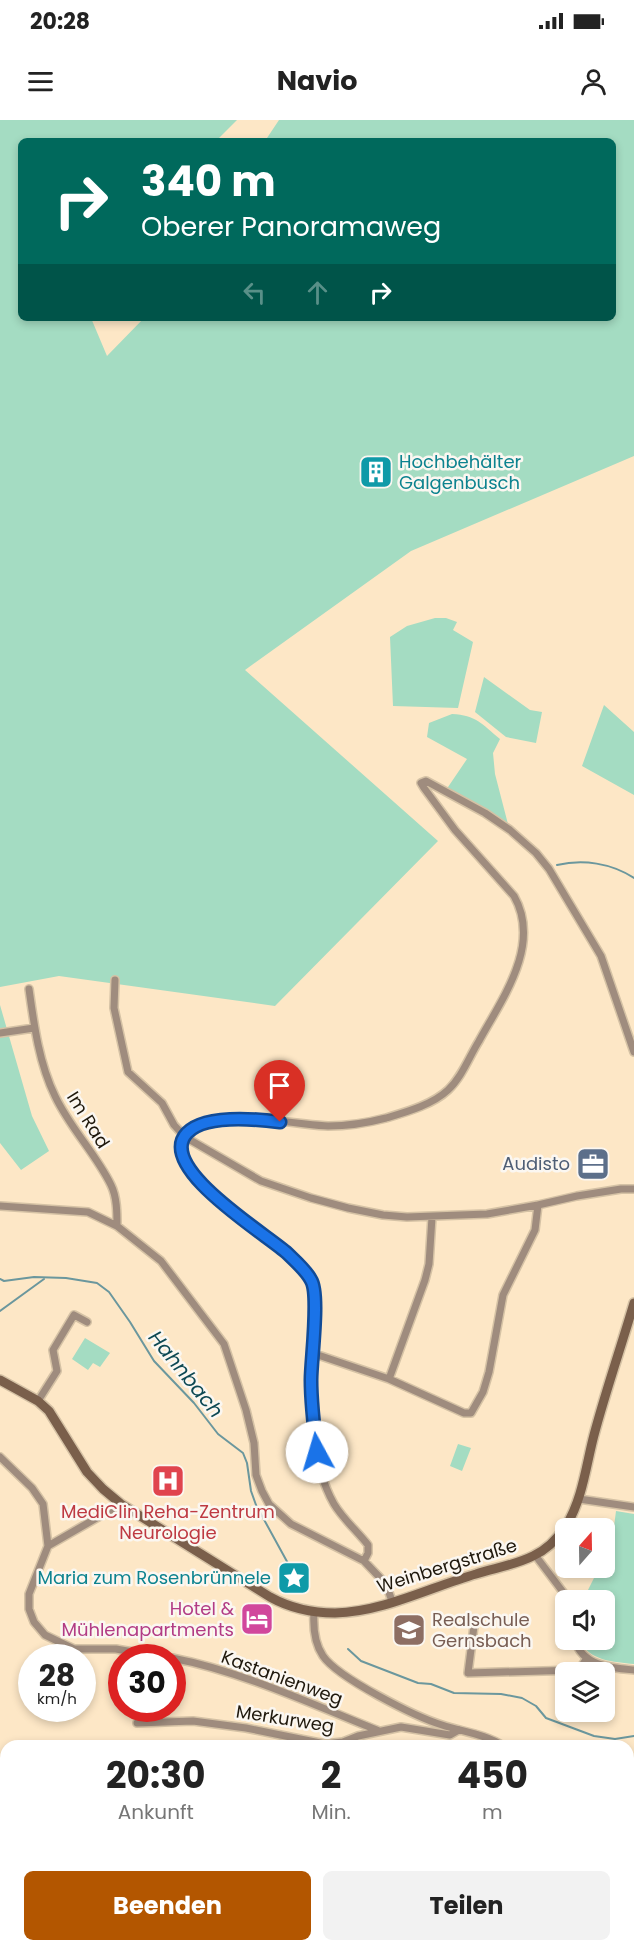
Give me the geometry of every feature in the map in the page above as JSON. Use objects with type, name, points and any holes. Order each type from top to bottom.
[{"type":"street","points":[[364,1561],[368,1553],[368,1545],[335,1505],[321,1474],[312,1408],[315,1297],[312,1281],[286,1252],[231,1210],[195,1176],[182,1157],[184,1137],[198,1126],[221,1121],[254,1119],[328,1126],[368,1122],[439,1098],[458,1078],[513,978],[524,934],[519,905],[514,897],[455,830],[424,788],[422,783],[426,781],[485,813],[510,830],[536,853],[549,869],[601,956],[634,1052]]},
{"type":"street","points":[[115,980],[114,1008],[128,1072],[162,1103],[174,1125],[184,1137],[261,1180],[288,1191],[383,1215],[432,1217],[487,1214],[588,1194],[634,1189]]},
{"type":"street","name":"Im Rad","points":[[29,989],[34,1028],[46,1074],[55,1097],[112,1186],[117,1226]]},
{"type":"street","points":[[0,1033],[34,1028]]},
{"type":"street","points":[[312,1355],[389,1379],[464,1413],[471,1413],[483,1392],[504,1295],[535,1230],[538,1205]]},
{"type":"street","points":[[0,1206],[88,1212],[117,1226],[161,1261],[224,1344],[246,1410],[254,1443],[256,1475],[269,1504],[291,1524],[364,1561],[386,1584],[392,1601]]},
{"type":"street","points":[[389,1379],[425,1280],[429,1264],[432,1217]]},
{"type":"street","name":"Weinbergstraße","points":[[0,1380],[38,1401],[58,1423],[87,1472],[121,1504],[275,1600],[314,1612],[354,1611],[535,1556],[548,1546],[564,1528],[579,1499],[594,1436],[634,1303]]},
{"type":"street","points":[[38,1401],[57,1371],[53,1350],[74,1315],[87,1322]]},
{"type":"street","points":[[0,1457],[32,1488],[43,1504],[48,1546],[29,1594],[29,1609],[34,1622],[45,1635],[74,1649],[108,1649]]},
{"type":"street","points":[[579,1499],[634,1507]]},
{"type":"street","points":[[48,1546],[121,1504]]},
{"type":"street","points":[[535,1556],[561,1590]]},
{"type":"street","points":[[314,1612],[315,1641],[322,1655],[334,1669],[415,1714],[492,1740]]},
{"type":"street","points":[[474,1626],[468,1673],[579,1670],[587,1658]]},
{"type":"street","points":[[579,1650],[601,1666],[634,1670]]},
{"type":"street","name":"Kastanienweg","points":[[186,1662],[234,1675],[379,1731]]},
{"type":"street","name":"Merkurweg","points":[[137,1723],[193,1721],[286,1734],[309,1740]]},
{"type":"street","name":"Merkurweg","points":[[350,1740],[400,1727],[412,1727],[450,1735],[459,1730]]},
{"type":"green space","points":[[0,120],[237,120],[219,138],[18,138],[18,321],[92,321],[107,356],[141,321],[616,321],[616,138],[267,138],[279,120],[634,120],[634,456],[411,551],[245,670],[438,841],[275,1006],[59,976],[0,987]]},
{"type":"green space","points":[[435,618],[446,618],[457,622],[453,630],[473,642],[458,708],[393,706],[390,637],[407,626]]},
{"type":"green space","points":[[484,677],[530,710],[542,712],[536,743],[506,737],[475,712]]},
{"type":"green space","points":[[604,705],[634,732],[634,795],[582,766]]},
{"type":"green space","points":[[452,714],[473,718],[500,739],[493,753],[495,774],[509,828],[446,790],[467,759],[427,737],[429,723]]},
{"type":"green space","points":[[0,1005],[32,1116],[49,1151],[21,1170],[0,1143]]},
{"type":"green space","points":[[85,1338],[110,1353],[100,1367],[93,1363],[88,1370],[72,1359]]},
{"type":"green space","points":[[458,1444],[471,1448],[462,1471],[450,1466]]},
{"type":"green space","points":[[616,1511],[634,1514],[634,1664],[603,1659],[587,1650],[615,1650],[615,1590],[588,1590],[594,1578],[615,1578]]},
{"type":"waterway","points":[[557,865],[577,862],[597,864],[616,869],[634,878]]},
{"type":"waterway","name":"Hahnbach","points":[[0,1279],[4,1281],[34,1277],[66,1278],[97,1283],[109,1292],[154,1361],[194,1403],[218,1434],[243,1453],[256,1505],[290,1567]]},
{"type":"waterway","points":[[0,1311],[44,1279]]},
{"type":"waterway","name":"Hahnbach","points":[[348,1649],[361,1661],[418,1683],[431,1684],[454,1693],[501,1694],[522,1698],[536,1706],[546,1718],[594,1736],[615,1739],[634,1736]]},
{"type":"place","name":"Hochbehälter Galgenbusch","points":[[376,472]]},
{"type":"place","name":"Audisto","points":[[593,1164]]},
{"type":"place","name":"MediClin Reha-Zentrum Neurologie","points":[[168,1481]]},
{"type":"place","name":"Maria zum Rosenbrünnele","points":[[294,1578]]},
{"type":"place","name":"Hotel & Mühlenapartments","points":[[257,1619]]},
{"type":"place","name":"Realschule Gernsbach","points":[[409,1630]]},
{"type":"route","points":[[280,1122],[248,1119],[198,1126],[184,1137],[181,1149],[186,1166],[210,1192],[286,1252],[312,1281],[315,1297],[311,1382],[317,1452]]}]
